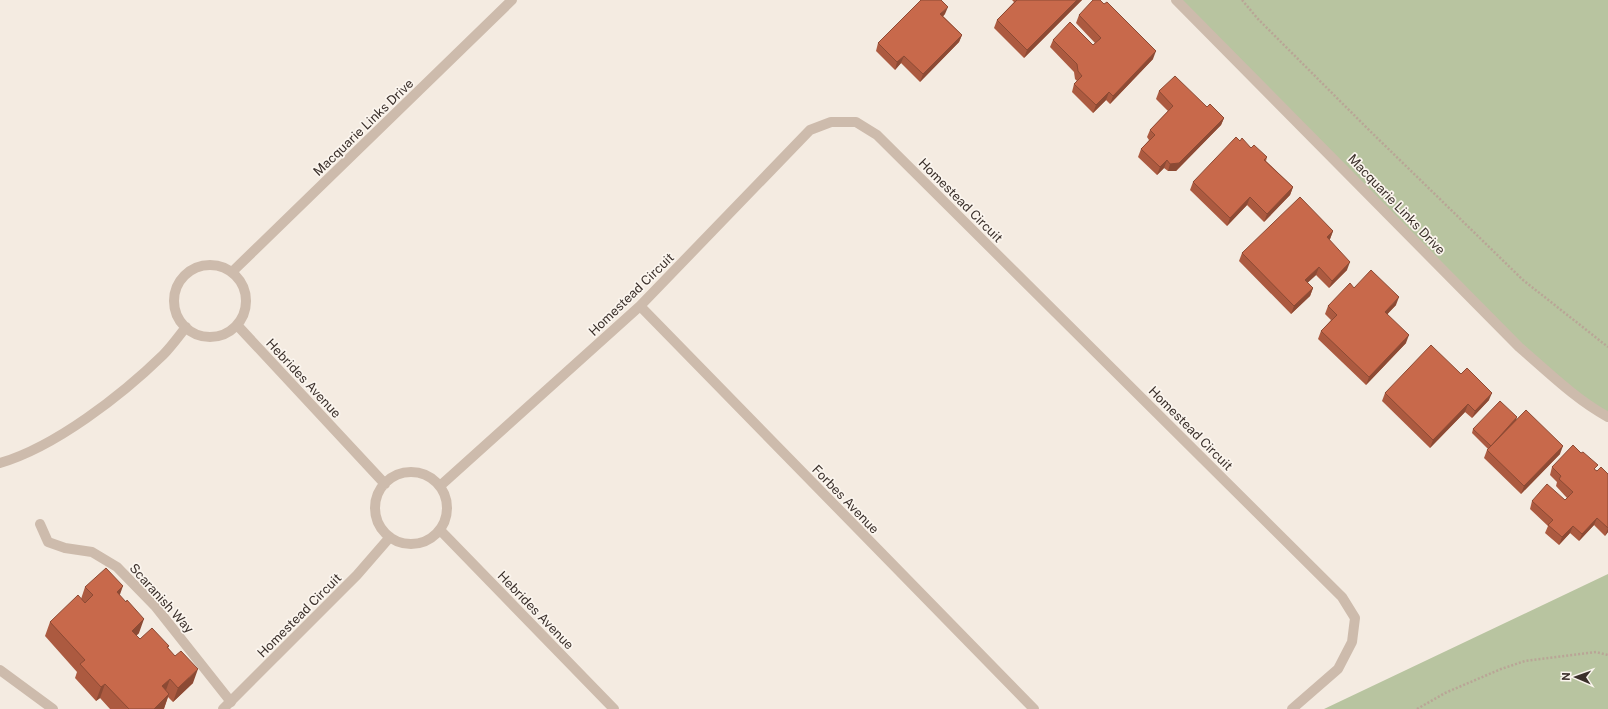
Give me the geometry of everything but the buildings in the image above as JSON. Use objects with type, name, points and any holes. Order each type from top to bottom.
[{"type":"street","name":"Macquarie Links Drive","points":[[232,272],[512,0]]},
{"type":"street","name":"Macquarie Links Drive","points":[[1176,0],[1518,347],[1556,379],[1599,412],[1608,417]]},
{"type":"street","name":"Homestead Circuit","points":[[440,486],[640,306],[810,130],[831,122],[856,122],[878,135],[1342,597],[1355,618],[1352,642],[1338,669],[1292,709]]},
{"type":"street","points":[[211,265],[223,267],[232,272],[239,279],[245,290],[246,304],[244,315],[237,325],[230,332],[211,337],[199,335],[182,324],[175,307],[175,296],[178,286],[184,277],[191,271],[201,266],[211,265]]},
{"type":"street","name":"Forbes Avenue","points":[[640,306],[1034,709]]},
{"type":"street","name":"Hebrides Avenue","points":[[237,325],[385,484]]},
{"type":"street","points":[[0,463],[17,458],[63,433],[114,398],[163,355],[186,327]]},
{"type":"street","points":[[413,472],[428,476],[440,486],[445,496],[448,508],[445,520],[440,530],[425,541],[416,544],[399,542],[390,537],[381,527],[376,515],[376,502],[381,489],[385,484],[397,474],[413,472]]},
{"type":"street","name":"Scaranish Way","points":[[40,524],[48,542],[65,548],[92,552],[117,567],[155,606],[231,702]]},
{"type":"street","name":"Hebrides Avenue","points":[[440,530],[614,709]]},
{"type":"street","name":"Homestead Circuit","points":[[223,709],[357,576],[390,537]]},
{"type":"street","points":[[0,670],[53,709]]},
{"type":"path","points":[[1242,0],[1258,19],[1370,131],[1523,280],[1608,347]]},
{"type":"path","points":[[1417,709],[1445,693],[1501,669],[1525,661],[1596,652],[1608,655]]},
{"type":"green space","points":[[1176,0],[1608,0],[1608,417],[1556,379]]},
{"type":"green space","points":[[1608,574],[1608,709],[1324,709]]}]
